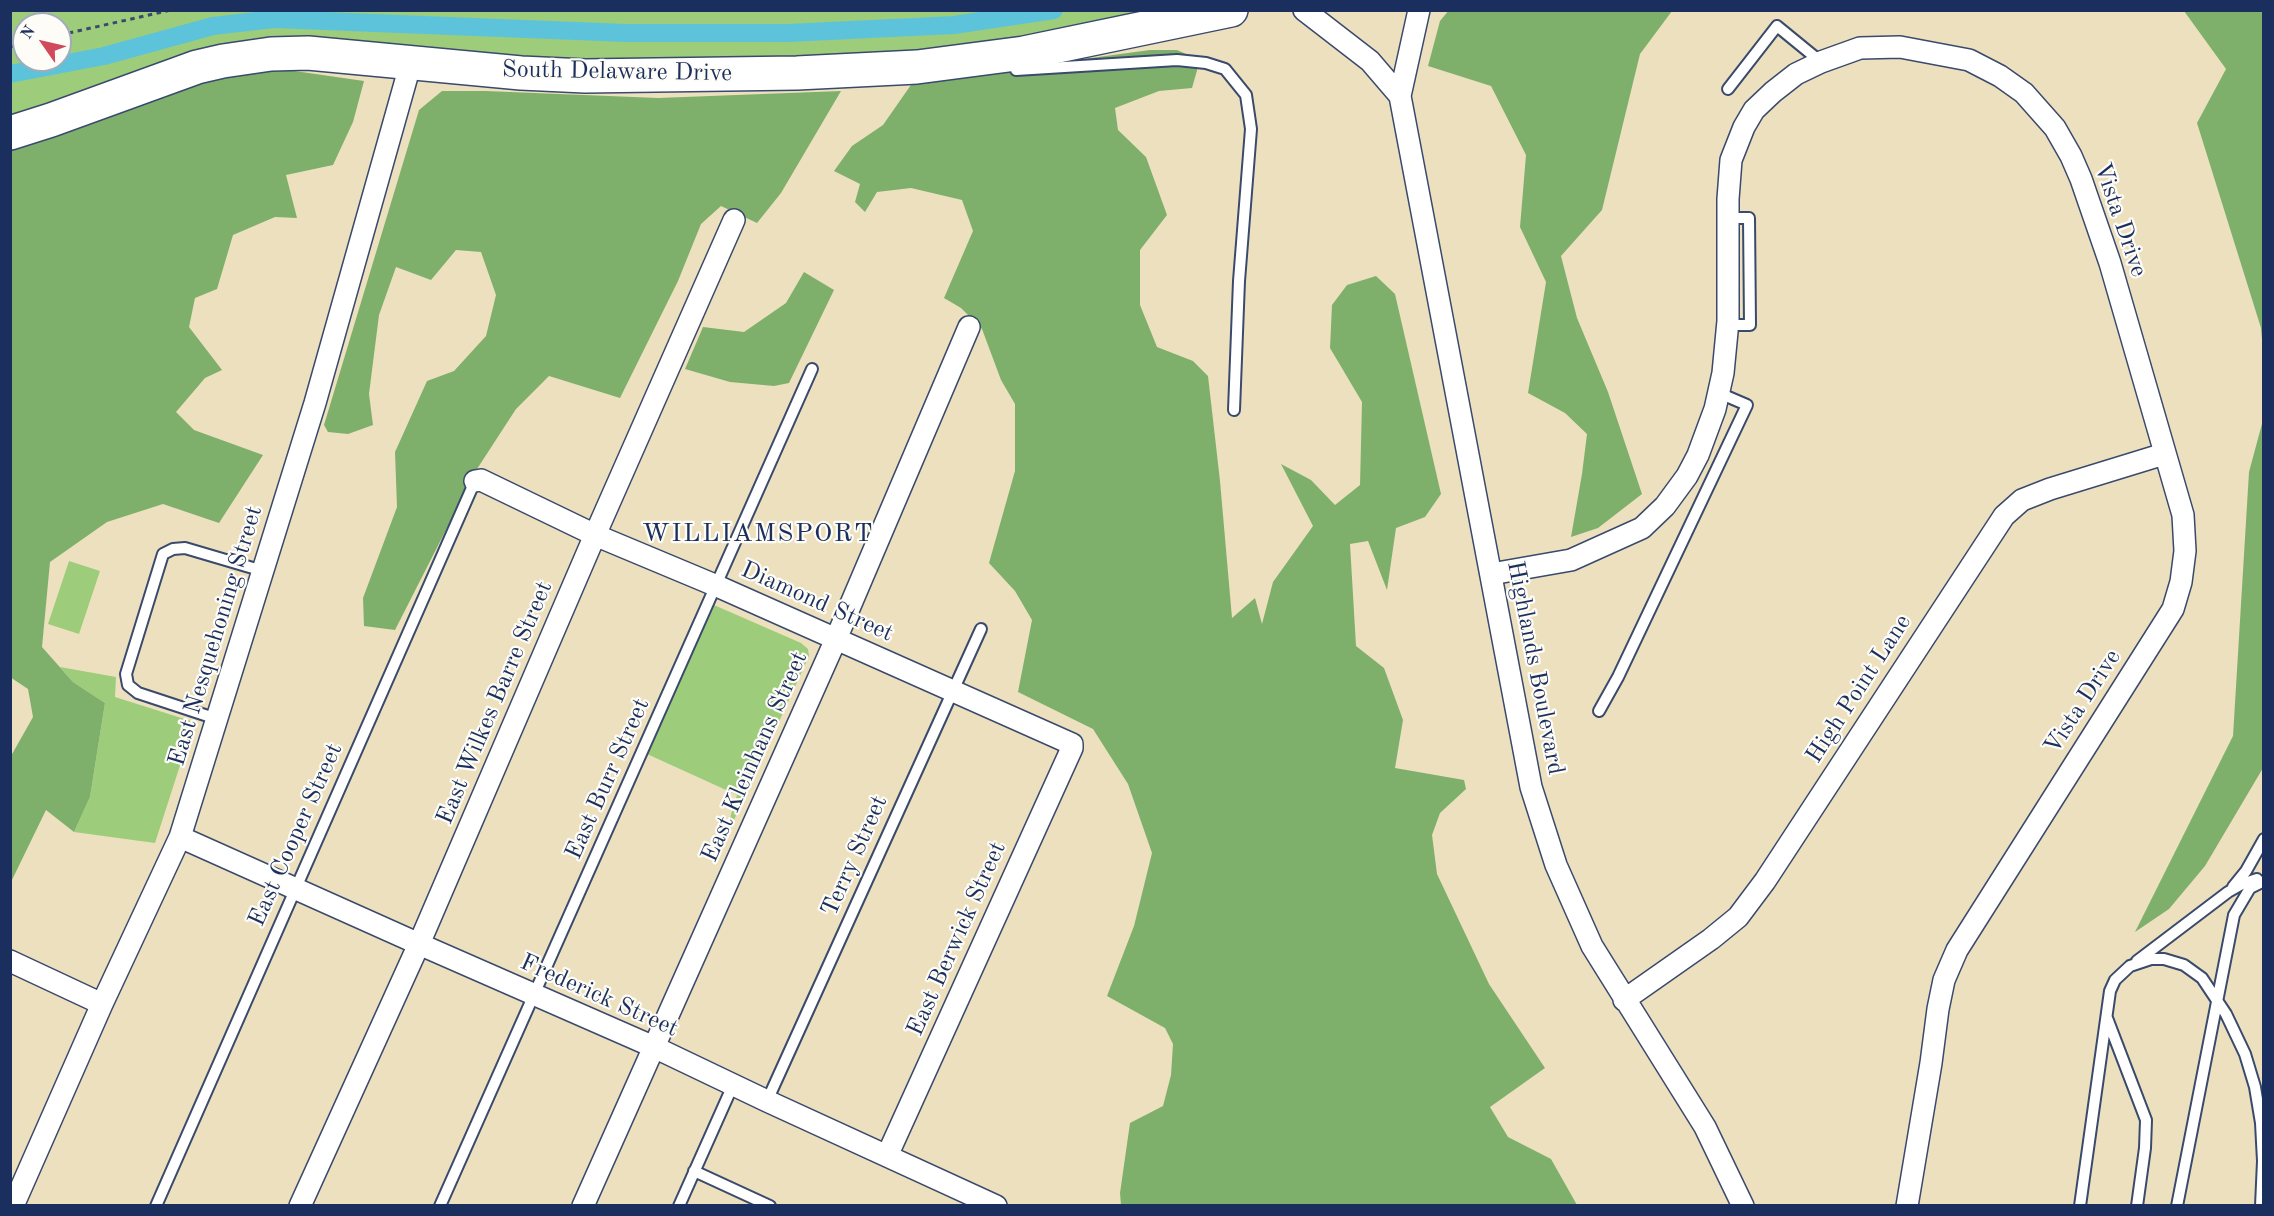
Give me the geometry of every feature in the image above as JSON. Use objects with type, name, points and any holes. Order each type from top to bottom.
[{"type":"highway","name":"South Delaware Drive","points":[[10,133],[71,114],[182,72],[259,55],[295,52],[521,73],[585,76],[798,74],[968,66],[1231,10]]},
{"type":"street","name":"Highlands Boulevard","points":[[1304,10],[1370,61],[1400,96]]},
{"type":"street","name":"Highlands Boulevard","points":[[1419,10],[1400,96],[1531,787],[1556,865],[1592,946],[1705,1127],[1743,1206]]},
{"type":"street","name":"Vista Drive","points":[[1491,574],[1571,560],[1642,528],[1665,506],[1687,476],[1698,455],[1715,409],[1723,373],[1728,326],[1728,218],[1731,159],[1744,127],[1754,110],[1773,92],[1796,74],[1860,48],[1900,47],[1969,60],[2000,76],[2024,93],[2055,128],[2081,179],[2110,264],[2183,515],[2185,552],[2181,582],[2173,609],[1957,950],[1944,980],[1938,1009],[1907,1206]]},
{"type":"street","name":"East Nesquehoning Street","points":[[13,1206],[102,1004],[180,837],[315,403],[411,62]]},
{"type":"street","name":"East Wilkes Barre Street","points":[[300,1206],[419,944],[734,220]]},
{"type":"street","name":"East Kleinhans Street","points":[[583,1206],[836,639],[969,327]]},
{"type":"street","name":"High Point Lane","points":[[1624,1000],[1711,939],[1738,917],[1765,881],[2004,516],[2022,500],[2050,489],[2164,454]]},
{"type":"street","name":"Diamond Street","points":[[475,481],[481,480],[595,535],[717,586],[1072,744]]},
{"type":"street","name":"East Berwick Street","points":[[887,1156],[1072,744]]},
{"type":"street","name":"Frederick Street","points":[[180,837],[654,1047],[996,1206]]},
{"type":"street","points":[[10,961],[102,1004]]},
{"type":"lane","points":[[1728,89],[1777,26],[1821,62]]},
{"type":"lane","points":[[1003,70],[1177,60],[1206,63],[1225,69],[1246,95],[1251,129],[1239,281],[1234,410]]},
{"type":"lane","name":"East Burr Street","points":[[440,1206],[812,369]]},
{"type":"lane","points":[[1599,711],[1623,666],[1747,405],[1719,393]]},
{"type":"lane","name":"East Cooper Street","points":[[156,1206],[475,481]]},
{"type":"lane","points":[[217,719],[138,693],[128,685],[126,674],[164,554],[172,549],[185,548],[263,571]]},
{"type":"lane","name":"Terry Street","points":[[767,1101],[981,629]]},
{"type":"lane","points":[[2228,892],[2246,872],[2264,839]]},
{"type":"lane","points":[[2080,1206],[2107,1006],[2115,980],[2123,971],[2228,892],[2249,881],[2264,880]]},
{"type":"lane","points":[[2177,1206],[2234,915],[2250,888],[2264,880]]},
{"type":"lane","points":[[2123,971],[2139,962],[2151,959],[2173,960],[2202,978],[2217,1000],[2245,1054],[2255,1087],[2262,1143],[2263,1182],[2260,1206]]},
{"type":"lane","points":[[2107,1006],[2112,1034],[2146,1120],[2145,1148],[2137,1206]]},
{"type":"lane","points":[[678,1206],[733,1085]]},
{"type":"lane","points":[[694,1171],[770,1206]]},
{"type":"path","points":[[72,32],[171,10]]},
{"type":"green space","points":[[1449,10],[1672,11],[1640,54],[1602,210],[1561,256],[1577,318],[1608,392],[1642,494],[1598,528],[1571,537],[1587,434],[1565,413],[1528,393],[1546,282],[1520,227],[1526,155],[1491,86],[1428,66],[1440,21]]},
{"type":"green space","points":[[10,11],[1181,11],[1031,40],[902,56],[591,62],[329,43],[11,119]]},
{"type":"green space","points":[[2184,11],[2263,11],[2263,351],[2261,328],[2197,123],[2226,69]]},
{"type":"green space","points":[[1150,50],[1177,50],[1200,60],[1192,88],[1159,91],[1115,108],[1118,130],[1146,157],[1167,215],[1140,250],[1140,305],[1157,347],[1193,361],[1208,376],[1232,618],[1255,598],[1262,624],[1273,582],[1313,526],[1281,464],[1311,480],[1335,505],[1360,485],[1362,402],[1330,348],[1332,305],[1347,285],[1376,276],[1395,294],[1441,494],[1425,517],[1396,528],[1387,590],[1368,541],[1350,544],[1356,646],[1384,668],[1403,720],[1395,768],[1464,780],[1466,789],[1440,813],[1432,835],[1437,874],[1489,984],[1545,1068],[1490,1107],[1508,1137],[1551,1159],[1577,1205],[1121,1205],[1120,1193],[1130,1123],[1163,1106],[1171,1075],[1173,1044],[1165,1028],[1107,996],[1134,926],[1152,853],[1128,784],[1093,729],[1018,692],[1032,620],[1015,591],[989,563],[1015,471],[1015,404],[1001,380],[982,329],[961,308],[944,298],[973,231],[962,200],[911,188],[877,192],[865,212],[855,202],[860,184],[834,171],[852,146],[883,125],[913,82]]},
{"type":"green space","points":[[267,67],[364,81],[353,122],[333,165],[286,175],[297,218],[275,217],[233,235],[217,289],[195,298],[189,327],[222,370],[205,378],[176,412],[194,430],[263,455],[219,523],[163,504],[107,522],[50,562],[42,647],[73,682],[105,703],[90,797],[74,832],[46,810],[11,882],[11,756],[33,717],[28,689],[10,677],[11,146],[94,115]]},
{"type":"green space","points":[[442,91],[658,98],[841,91],[781,193],[757,223],[721,206],[701,224],[678,281],[620,398],[549,376],[516,409],[477,469],[395,630],[364,626],[363,598],[397,507],[395,452],[427,381],[454,371],[486,336],[496,295],[481,252],[456,250],[431,280],[396,267],[379,315],[369,394],[373,425],[348,434],[328,432],[324,425],[419,110]]},
{"type":"green space","points":[[804,272],[834,290],[789,383],[774,386],[730,382],[685,369],[703,327],[744,332],[786,303]]},
{"type":"green space","points":[[2263,420],[2263,768],[2205,866],[2169,909],[2135,932],[2233,736],[2249,472]]},
{"type":"green space","points":[[69,561],[100,571],[79,634],[48,624]]},
{"type":"green space","points":[[714,605],[801,643],[808,649],[809,656],[734,820],[730,818],[737,795],[647,754],[710,606]]},
{"type":"green space","points":[[60,667],[116,677],[115,697],[194,722],[155,843],[74,832],[90,797],[105,703],[73,682]]},
{"type":"waterway","points":[[10,74],[104,56],[213,26],[274,19],[626,33],[789,33],[954,25],[1054,10]]},
{"type":"district","name":"WILLIAMSPORT","points":[[758,534]]}]
